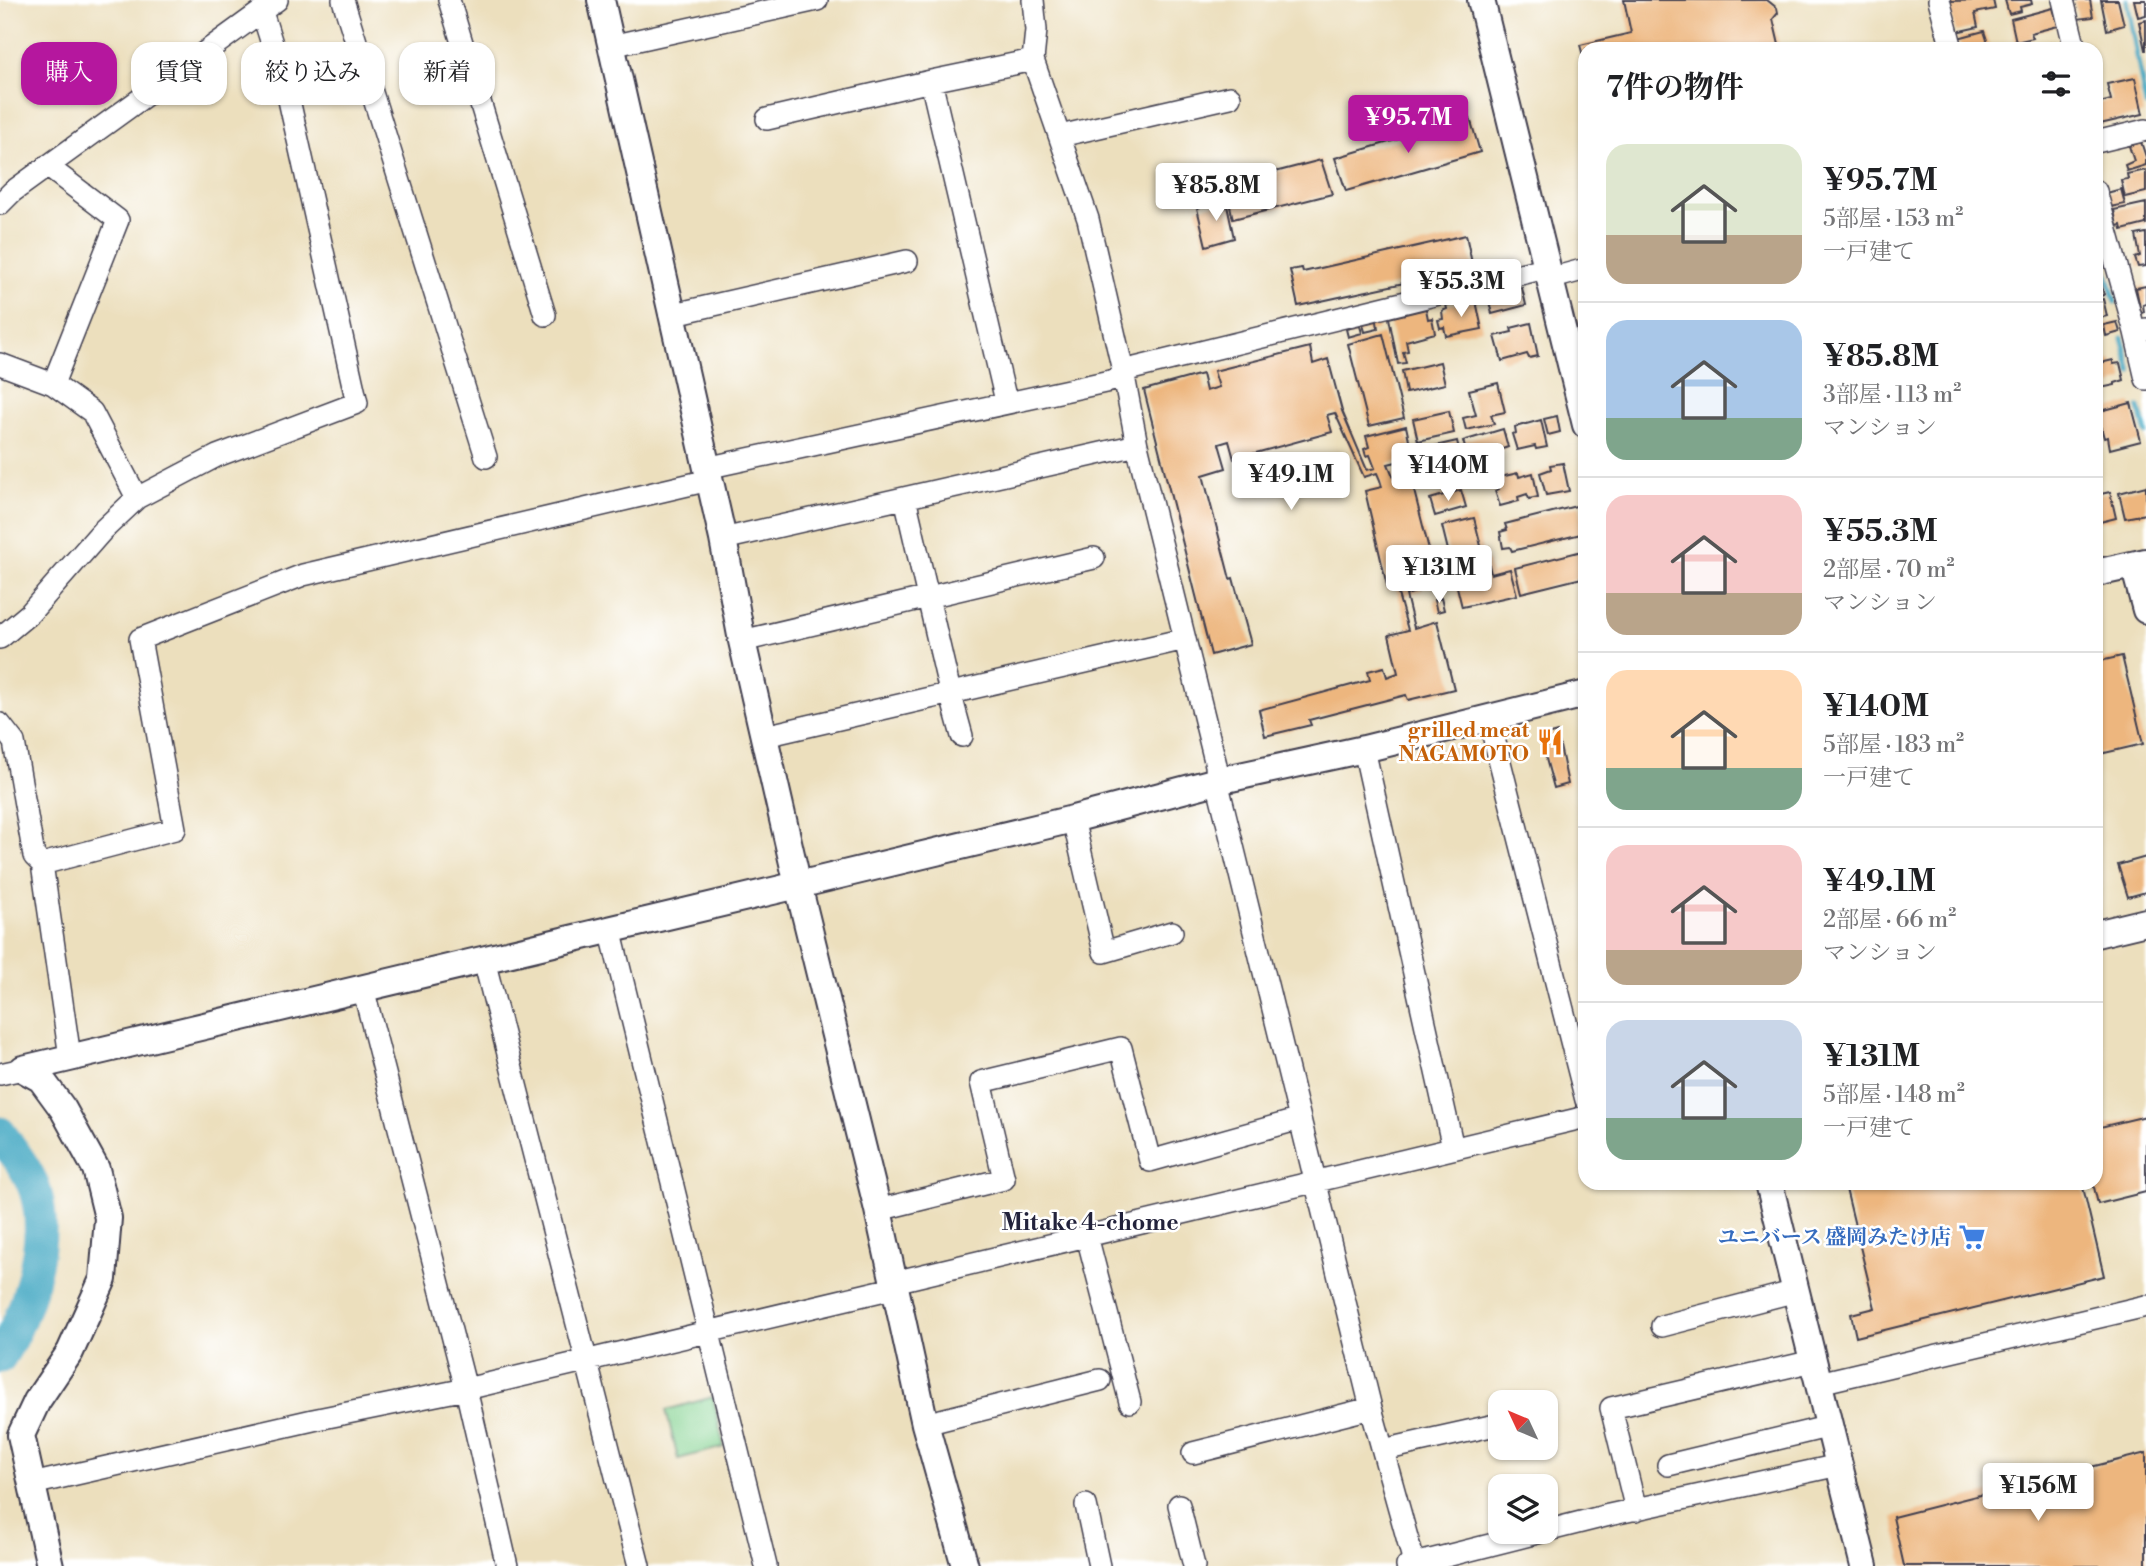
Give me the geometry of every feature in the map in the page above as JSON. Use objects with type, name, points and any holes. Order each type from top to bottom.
[{"type":"street","points":[[343,0],[486,457]]},
{"type":"street","points":[[449,0],[545,315]]},
{"type":"street","points":[[601,0],[670,315],[723,538],[742,641],[798,885],[878,1210],[925,1424],[965,1566]]},
{"type":"street","points":[[611,46],[817,0]]},
{"type":"street","points":[[1033,0],[1036,30],[1033,60],[1088,219],[1137,445],[1216,765],[1217,782],[1412,1565],[1636,1510],[1839,1465]]},
{"type":"street","points":[[1481,0],[1578,394]]},
{"type":"street","points":[[1939,0],[1950,42]]},
{"type":"street","points":[[2063,0],[2073,42]]},
{"type":"street","points":[[0,204],[47,166],[269,6],[358,403],[218,456],[137,498],[102,531],[30,613],[0,638]]},
{"type":"street","points":[[767,119],[1033,60]]},
{"type":"street","points":[[931,81],[1006,401]]},
{"type":"street","points":[[1060,136],[1230,97]]},
{"type":"street","points":[[2103,139],[2146,130]]},
{"type":"street","points":[[47,166],[118,220],[53,384]]},
{"type":"street","points":[[2103,213],[2141,331],[2146,379]]},
{"type":"street","points":[[670,315],[907,261]]},
{"type":"street","points":[[42,864],[175,829],[140,639],[303,575],[1006,401],[1547,274],[1578,270]]},
{"type":"street","points":[[0,363],[53,384],[92,412],[137,498]]},
{"type":"street","points":[[723,538],[1137,445]]},
{"type":"street","points":[[905,498],[962,736]]},
{"type":"street","points":[[742,641],[1094,558]]},
{"type":"street","points":[[2103,572],[2140,564],[2146,610]]},
{"type":"street","points":[[765,736],[1185,639]]},
{"type":"street","points":[[11,1071],[798,885],[1578,696]]},
{"type":"street","points":[[1489,719],[1578,1069]]},
{"type":"street","points":[[0,724],[14,742],[34,856],[42,864],[70,1057]]},
{"type":"street","points":[[1364,749],[1453,1148]]},
{"type":"street","points":[[1073,819],[1104,952],[1172,932]]},
{"type":"street","points":[[2103,932],[2146,922]]},
{"type":"street","points":[[610,929],[766,1566]]},
{"type":"street","points":[[484,960],[639,1566]]},
{"type":"street","points":[[363,988],[466,1389],[508,1566]]},
{"type":"street","points":[[878,1210],[1004,1179],[981,1082],[1121,1048],[1150,1161],[1300,1119]]},
{"type":"street","points":[[11,1071],[41,1079],[63,1109],[96,1169],[107,1218],[103,1279],[70,1352],[37,1401],[20,1435],[50,1566]]},
{"type":"street","points":[[32,1484],[313,1420],[466,1389],[709,1332],[886,1290],[894,1282],[1578,1119]]},
{"type":"street","points":[[1771,1190],[1864,1566]]},
{"type":"street","points":[[1087,1236],[1130,1402]]},
{"type":"street","points":[[1661,1326],[1796,1291]]},
{"type":"street","points":[[1636,1510],[1611,1408],[1816,1372],[2146,1306]]},
{"type":"street","points":[[925,1424],[1100,1380]]},
{"type":"street","points":[[1193,1453],[1371,1408]]},
{"type":"street","points":[[1668,1465],[1831,1426]]},
{"type":"street","points":[[1383,1450],[1488,1427]]},
{"type":"street","points":[[1179,1504],[1194,1566]]},
{"type":"street","points":[[1086,1505],[1099,1566]]},
{"type":"green space","points":[[713,1397],[724,1447],[678,1459],[666,1410]]},
{"type":"building","points":[[1624,0],[1767,0],[1777,8],[1778,13],[1773,19],[1778,42],[1593,42],[1631,33]]},
{"type":"building","points":[[1993,0],[1995,9],[1975,13],[1978,27],[1956,32],[1948,1]]},
{"type":"building","points":[[2005,0],[2031,0],[2032,4],[2009,14]]},
{"type":"building","points":[[2074,0],[2090,0],[2093,17],[2078,19]]},
{"type":"building","points":[[2101,0],[2118,0],[2124,25],[2107,30]]},
{"type":"building","points":[[2134,0],[2146,0],[2146,15],[2138,17]]},
{"type":"building","points":[[2053,8],[2058,26],[2031,33],[2033,38],[2016,42],[2011,19]]},
{"type":"building","points":[[2146,20],[2146,50],[2145,50],[2139,22]]},
{"type":"building","points":[[1984,31],[1988,42],[1959,42],[1958,38]]},
{"type":"building","points":[[2135,78],[2143,114],[2103,123],[2103,102],[2111,100],[2107,84]]},
{"type":"building","points":[[1470,118],[1480,152],[1346,191],[1335,158]]},
{"type":"building","points":[[2141,142],[2146,165],[2127,171],[2125,165],[2134,161],[2129,146]]},
{"type":"building","points":[[1321,160],[1332,194],[1233,219],[1225,185]]},
{"type":"building","points":[[2146,170],[2146,192],[2125,197],[2121,180],[2128,179],[2127,174]]},
{"type":"building","points":[[2121,189],[2125,204],[2110,207],[2107,193]]},
{"type":"building","points":[[1226,201],[1234,238],[1206,246],[1197,208]]},
{"type":"building","points":[[2146,203],[2146,224],[2122,230],[2121,225],[2117,226],[2114,210]]},
{"type":"building","points":[[2146,233],[2146,266],[2138,267],[2135,258],[2140,256],[2136,235]]},
{"type":"building","points":[[1466,235],[1473,268],[1298,306],[1290,270],[1302,268],[1303,272]]},
{"type":"building","points":[[2146,286],[2146,304],[2143,305],[2144,312],[2141,313],[2136,288]]},
{"type":"building","points":[[1522,288],[1526,305],[1492,314],[1488,297]]},
{"type":"building","points":[[2103,299],[2107,316],[2103,317]]},
{"type":"building","points":[[1476,301],[1482,329],[1446,336],[1444,327],[1440,328],[1438,320],[1443,319],[1442,311],[1447,309],[1446,305]]},
{"type":"building","points":[[1426,309],[1428,319],[1432,318],[1435,333],[1406,341],[1408,351],[1403,352],[1406,363],[1398,364],[1389,318]]},
{"type":"building","points":[[1377,321],[1378,329],[1365,332],[1363,324]]},
{"type":"building","points":[[2117,322],[2120,332],[2106,336],[2104,325]]},
{"type":"building","points":[[1531,323],[1538,356],[1529,358],[1527,354],[1502,361],[1495,336]]},
{"type":"building","points":[[1360,326],[1362,333],[1348,337],[1346,329]]},
{"type":"building","points":[[1383,334],[1404,418],[1369,426],[1348,344]]},
{"type":"building","points":[[1310,347],[1313,364],[1328,359],[1342,411],[1367,470],[1375,468],[1370,455],[1366,456],[1364,449],[1369,447],[1366,436],[1406,426],[1413,458],[1388,464],[1396,483],[1411,479],[1434,569],[1418,574],[1422,590],[1406,595],[1414,628],[1437,621],[1454,689],[1408,700],[1406,695],[1309,720],[1311,725],[1265,736],[1259,710],[1370,680],[1368,671],[1384,667],[1387,677],[1398,673],[1389,635],[1408,630],[1396,587],[1388,590],[1365,491],[1382,487],[1380,480],[1377,473],[1364,477],[1335,413],[1327,415],[1332,432],[1234,459],[1229,441],[1219,444],[1226,468],[1203,475],[1230,579],[1233,578],[1251,644],[1211,655],[1144,390],[1202,374],[1206,391],[1219,387],[1214,371]]},
{"type":"building","points":[[2113,360],[2113,364],[2120,363],[2124,380],[2103,388],[2103,362]]},
{"type":"building","points":[[1440,362],[1445,384],[1406,393],[1402,371]]},
{"type":"building","points":[[1498,383],[1505,412],[1491,415],[1494,424],[1466,430],[1463,418],[1476,415],[1469,390]]},
{"type":"building","points":[[2131,403],[2141,441],[2110,449],[2108,437],[2104,438],[2103,434],[2103,410]]},
{"type":"building","points":[[1449,411],[1454,433],[1418,441],[1413,419]]},
{"type":"building","points":[[1557,416],[1560,432],[1548,435],[1544,419]]},
{"type":"building","points":[[1541,420],[1547,447],[1536,449],[1535,446],[1517,450],[1512,434],[1516,433],[1515,427]]},
{"type":"building","points":[[1503,429],[1508,447],[1469,461],[1463,441]]},
{"type":"building","points":[[1457,441],[1461,458],[1454,459],[1456,467],[1429,477],[1423,455],[1436,452],[1435,446]]},
{"type":"building","points":[[1563,463],[1569,491],[1546,495],[1540,473],[1551,469],[1550,465]]},
{"type":"building","points":[[1518,473],[1519,477],[1533,473],[1538,497],[1529,499],[1527,494],[1518,497],[1519,501],[1500,506],[1495,491],[1499,489],[1496,478]]},
{"type":"building","points":[[2146,486],[2146,514],[2125,518],[2119,493]]},
{"type":"building","points":[[1461,490],[1466,507],[1435,516],[1430,499]]},
{"type":"building","points":[[2110,492],[2116,518],[2103,521],[2103,494]]},
{"type":"building","points":[[1578,506],[1578,535],[1512,551],[1510,547],[1503,548],[1500,532],[1507,530],[1505,524]]},
{"type":"building","points":[[1474,518],[1485,562],[1488,561],[1491,574],[1510,569],[1517,595],[1462,607],[1442,526]]},
{"type":"building","points":[[1578,552],[1578,579],[1521,593],[1515,568]]},
{"type":"building","points":[[1441,598],[1444,610],[1437,612],[1434,600]]},
{"type":"building","points":[[2122,656],[2143,744],[2103,753],[2103,660]]},
{"type":"building","points":[[1557,732],[1568,784],[1554,788],[1540,737]]},
{"type":"building","points":[[2146,857],[2146,892],[2128,897],[2118,865]]},
{"type":"building","points":[[2146,1116],[2146,1192],[2098,1204],[2095,1190],[2103,1190],[2103,1126]]},
{"type":"building","points":[[1846,1190],[2084,1190],[2104,1276],[1856,1337],[1851,1314],[1875,1308]]},
{"type":"building","points":[[2146,1453],[2146,1566],[1904,1566],[1893,1517]]},
{"type":"waterway","points":[[2127,0],[2146,106]]},
{"type":"waterway","points":[[2106,270],[2115,302]]},
{"type":"waterway","points":[[2122,338],[2131,372]]},
{"type":"waterway","points":[[2139,408],[2146,433]]},
{"type":"waterway","points":[[0,1133],[31,1181],[40,1216],[37,1259],[26,1302],[0,1357]]},
{"type":"place","name":"grilled meat NAGAMOTO","points":[[1550,742]]},
{"type":"place","name":"ユニバース 盛岡みたけ店","points":[[1972,1237]]},
{"type":"district","name":"Mitake 4-chome","points":[[1090,1222]]}]
